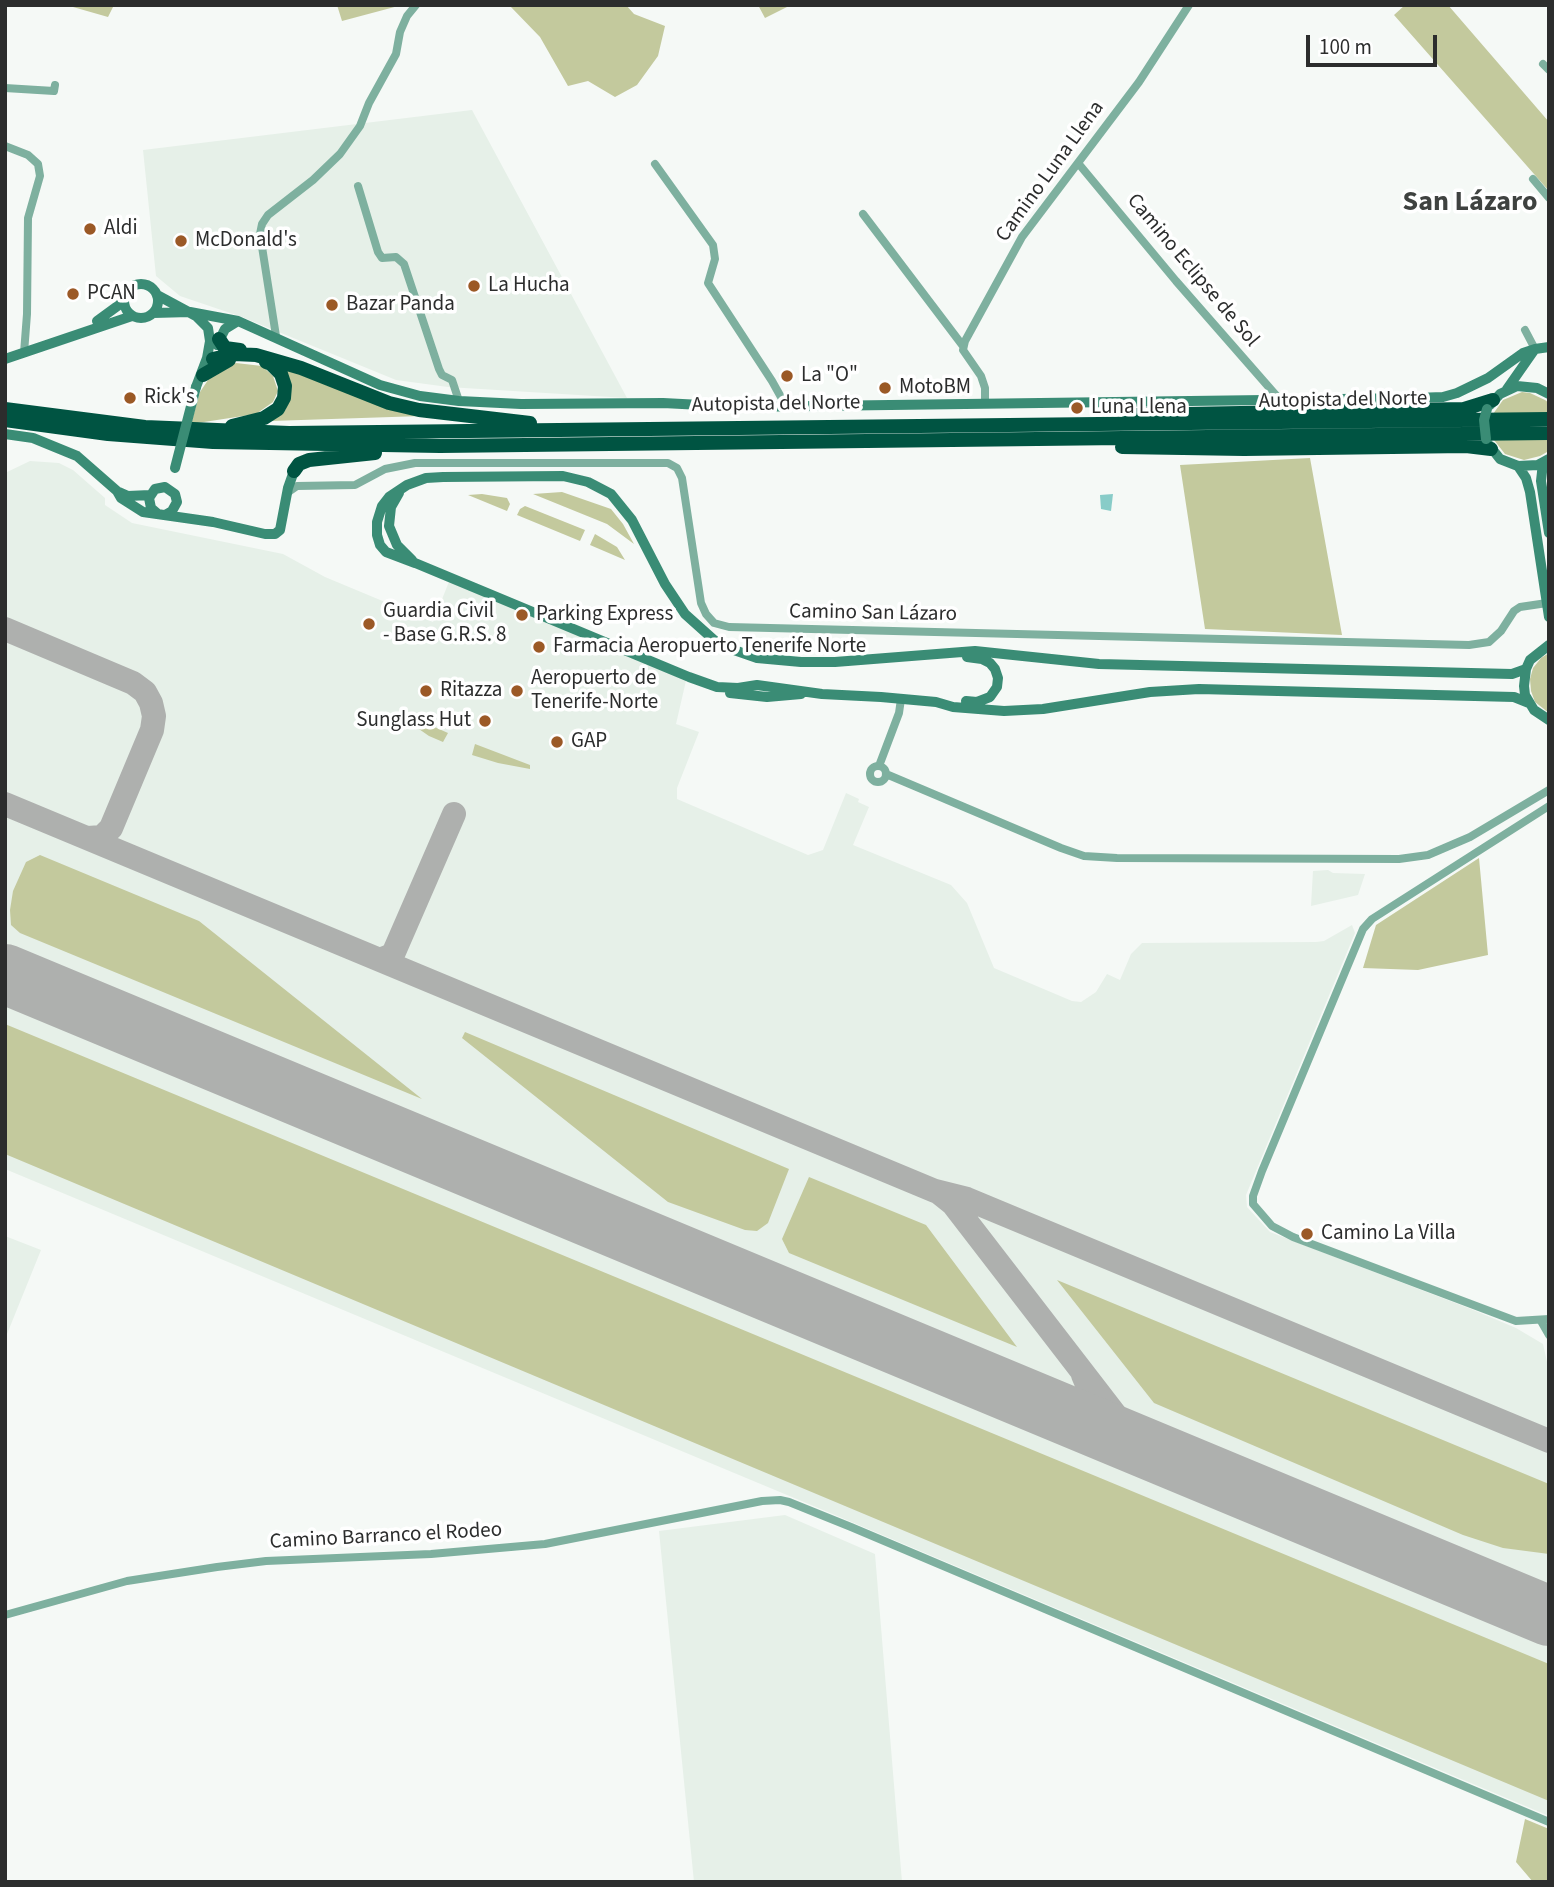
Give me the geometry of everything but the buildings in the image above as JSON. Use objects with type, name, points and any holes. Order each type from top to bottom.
[{"type":"highway","points":[[219,339],[225,348],[271,354],[301,368]]},
{"type":"highway","points":[[203,373],[234,354],[256,355],[301,368],[389,403],[419,410],[563,428]]},
{"type":"highway","points":[[203,373],[229,359],[260,360],[271,364],[281,374],[285,386],[284,398],[278,409],[264,418],[216,430]]},
{"type":"highway","points":[[1024,423],[1049,418],[1152,414],[1464,409],[1490,405]]},
{"type":"highway","name":"Autopista del Norte","points":[[5,408],[106,423],[289,433],[1549,419]]},
{"type":"highway","name":"Autopista del Norte","points":[[5,420],[108,434],[213,442],[440,446],[1549,433]]},
{"type":"highway","points":[[1091,439],[1121,447],[1244,449],[1488,444]]},
{"type":"highway","points":[[294,471],[299,464],[309,460],[415,451],[440,446]]},
{"type":"main road","points":[[78,333],[123,302],[126,290],[135,284],[150,286],[157,295],[190,312],[208,328],[210,341],[203,373],[168,488]]},
{"type":"main road","points":[[153,313],[158,304],[157,295]]},
{"type":"main road","points":[[123,302],[132,316]]},
{"type":"main road","points":[[5,359],[132,316],[144,318],[153,313],[190,312],[215,315],[260,329],[380,385],[420,396],[521,404],[786,406],[1443,397],[1476,385],[1523,353],[1549,347]]},
{"type":"main road","points":[[215,315],[219,339]]},
{"type":"main road","points":[[203,373],[225,329],[238,321]]},
{"type":"main road","points":[[1535,349],[1507,389],[1490,405],[1484,429],[1488,444],[1500,459],[1518,466],[1532,466],[1546,461]]},
{"type":"main road","points":[[1507,389],[1527,386],[1549,394]]},
{"type":"main road","points":[[5,434],[33,438],[77,456],[117,491],[128,496],[150,495],[158,487],[168,488],[175,494],[176,504],[170,513],[161,515],[150,508],[150,495]]},
{"type":"main road","points":[[1546,461],[1541,481],[1549,533]]},
{"type":"main road","points":[[1518,466],[1526,478],[1530,492],[1549,617]]},
{"type":"main road","points":[[117,491],[121,498],[137,509],[272,535],[280,530],[294,471]]},
{"type":"main road","points":[[684,675],[706,688],[734,694],[767,697],[821,694],[936,702],[982,701],[990,697],[997,687],[998,674],[990,663],[982,659],[954,654],[810,662],[770,660],[744,654],[714,640],[685,614],[669,592],[632,520],[611,494],[578,479],[545,475],[426,478],[404,487],[391,507],[389,526],[397,545],[416,563],[717,687],[757,685],[821,694]]},
{"type":"main road","points":[[1549,635],[1546,647],[1530,660],[1524,686],[1534,710],[1549,720]]},
{"type":"main road","points":[[954,654],[962,651],[986,651],[1099,664],[1512,674],[1526,669]]},
{"type":"main road","points":[[936,702],[953,707],[1019,710],[1055,708],[1150,692],[1199,689],[1514,697],[1529,703]]},
{"type":"street","points":[[276,336],[260,234],[262,224],[268,215],[313,180],[340,154],[360,126],[369,103],[396,54],[400,32],[407,16],[416,5]]},
{"type":"street","name":"Camino Luna Llena","points":[[963,346],[1022,237],[1139,82],[1189,5]]},
{"type":"street","points":[[5,88],[54,91],[55,85]]},
{"type":"street","points":[[5,146],[28,155],[38,163],[40,176],[28,218],[24,353]]},
{"type":"street","name":"Camino Eclipse de Sol","points":[[1078,163],[1281,401]]},
{"type":"street","points":[[656,164],[713,245],[715,259],[708,283],[786,406]]},
{"type":"street","points":[[1533,180],[1549,198]]},
{"type":"street","points":[[358,186],[379,252],[382,258],[396,257],[404,264],[439,369],[442,375],[452,380],[459,401]]},
{"type":"street","points":[[863,214],[963,346],[981,376],[985,388],[985,404]]},
{"type":"street","points":[[260,329],[271,312]]},
{"type":"street","points":[[1525,330],[1535,349]]},
{"type":"street","name":"Camino San Lázaro","points":[[287,493],[297,486],[355,485],[385,469],[415,463],[668,463],[677,468],[682,478],[701,603],[714,622],[729,627],[1469,645],[1489,642],[1520,607],[1547,603]]},
{"type":"street","points":[[294,471],[300,479],[312,485]]},
{"type":"street","points":[[879,766],[899,713],[901,699]]},
{"type":"street","points":[[886,774],[880,781],[872,778],[871,769],[879,766],[884,768],[886,774],[1061,848],[1084,856],[1117,858],[1399,859],[1428,855],[1470,837],[1547,789]]},
{"type":"street","points":[[1549,806],[1372,919],[1363,929],[1253,1196],[1253,1204],[1272,1226],[1293,1237],[1516,1321],[1545,1320],[1549,1335]]},
{"type":"street","name":"Camino Barranco el Rodeo","points":[[5,1615],[127,1581],[217,1567],[266,1561],[431,1554],[545,1544],[770,1500],[789,1502],[1549,1822]]},
{"type":"shaded area","points":[[472,110],[627,398],[448,387],[396,380],[242,317],[180,296],[156,276],[143,150]]},
{"type":"shaded area","points":[[30,461],[59,463],[73,470],[105,498],[105,505],[132,523],[283,554],[325,577],[433,622],[452,574],[688,672],[676,724],[699,732],[677,788],[677,799],[808,855],[823,850],[846,793],[859,799],[858,802],[869,807],[853,845],[951,885],[967,903],[994,968],[1072,1001],[1081,1002],[1096,992],[1107,974],[1120,980],[1131,954],[1142,943],[1316,942],[1324,941],[1352,925],[1355,933],[1246,1195],[1247,1207],[1270,1232],[1471,1309],[1516,1328],[1543,1344],[1549,1371],[1549,1816],[5,1169],[5,473]]},
{"type":"shaded area","points":[[1328,870],[1333,873],[1365,874],[1358,895],[1311,906],[1313,871]]},
{"type":"shaded area","points":[[5,1236],[41,1250],[5,1339]]},
{"type":"shaded area","points":[[785,1515],[875,1554],[902,1882],[694,1882],[659,1531]]},
{"type":"green space","points":[[66,5],[114,5],[108,17]]},
{"type":"green space","points":[[337,5],[402,5],[342,21]]},
{"type":"green space","points":[[509,5],[626,5],[634,14],[665,26],[658,56],[637,85],[615,97],[588,81],[568,86],[540,37]]},
{"type":"green space","points":[[758,5],[791,5],[765,18]]},
{"type":"green space","points":[[1405,5],[1448,5],[1549,122],[1549,191],[1394,15]]},
{"type":"green space","points":[[236,363],[262,366],[273,376],[278,391],[273,402],[256,414],[191,424],[200,392],[210,377],[222,366]]},
{"type":"green space","points":[[282,368],[422,416],[271,421],[286,409]]},
{"type":"green space","points":[[1522,392],[1549,403],[1549,413],[1493,414],[1503,400]]},
{"type":"green space","points":[[1549,439],[1547,452],[1524,460],[1505,454],[1494,440]]},
{"type":"green space","points":[[1310,458],[1342,635],[1205,629],[1180,465]]},
{"type":"green space","points":[[562,492],[611,509],[634,544],[607,524],[533,494]]},
{"type":"green space","points":[[468,495],[507,498],[510,504],[507,511]]},
{"type":"green space","points":[[525,506],[585,530],[580,541],[517,515]]},
{"type":"green space","points":[[595,534],[617,547],[625,560],[590,545]]},
{"type":"green space","points":[[1549,653],[1549,713],[1535,702],[1530,679],[1533,668]]},
{"type":"green space","points":[[403,713],[448,733],[443,742],[403,718]]},
{"type":"green space","points":[[475,744],[530,765],[530,769],[472,755]]},
{"type":"green space","points":[[40,855],[199,921],[422,1099],[20,933],[11,925],[13,891],[26,862]]},
{"type":"green space","points":[[1479,858],[1488,955],[1418,970],[1363,968],[1376,925]]},
{"type":"green space","points":[[5,1024],[1549,1664],[1549,1801],[5,1154]]},
{"type":"green space","points":[[465,1032],[789,1169],[768,1223],[757,1231],[745,1230],[668,1202],[462,1038]]},
{"type":"green space","points":[[809,1177],[926,1225],[1017,1347],[789,1253],[782,1239]]},
{"type":"green space","points":[[1057,1280],[1549,1484],[1549,1554],[1503,1548],[1463,1535],[1154,1403]]},
{"type":"green space","points":[[1525,1819],[1549,1829],[1549,1882],[1533,1882],[1516,1862]]},
{"type":"water","points":[[1113,494],[1111,511],[1101,509],[1100,495]]},
{"type":"taxiway","points":[[5,629],[133,683],[145,692],[151,703],[154,716],[152,730],[111,828],[102,837],[88,838]]},
{"type":"taxiway","points":[[5,804],[935,1191],[967,1199],[1549,1441]]},
{"type":"taxiway","points":[[380,960],[394,952],[454,814]]},
{"type":"taxiway","points":[[938,1192],[953,1204],[1121,1422],[1163,1453],[1190,1467]]},
{"type":"taxiway","points":[[1053,1410],[1064,1412],[1080,1407],[1088,1387],[1083,1375]]},
{"type":"taxiway","points":[[1526,1607],[1549,1609]]},
{"type":"runway","points":[[5,974],[1549,1616]]},
{"type":"place","name":"Aldi","points":[[90,229]]},
{"type":"place","name":"McDonald's","points":[[181,241]]},
{"type":"place","name":"La Hucha","points":[[474,286]]},
{"type":"place","name":"PCAN","points":[[73,294]]},
{"type":"place","name":"Bazar Panda","points":[[332,305]]},
{"type":"place","name":"La \"O\"","points":[[787,376]]},
{"type":"place","name":"MotoBM","points":[[885,388]]},
{"type":"place","name":"Rick's","points":[[130,398]]},
{"type":"place","name":"Luna Llena","points":[[1077,408]]},
{"type":"place","name":"Parking Express","points":[[522,615]]},
{"type":"place","name":"Guardia Civil - Base G.R.S. 8","points":[[369,624]]},
{"type":"place","name":"Farmacia Aeropuerto Tenerife Norte","points":[[539,647]]},
{"type":"place","name":"Ritazza","points":[[426,691]]},
{"type":"place","name":"Aeropuerto de Tenerife-Norte","points":[[517,691]]},
{"type":"place","name":"Sunglass Hut","points":[[485,721]]},
{"type":"place","name":"GAP","points":[[557,742]]},
{"type":"place","name":"Camino La Villa","points":[[1307,1234]]},
{"type":"district","name":"San Lázaro","points":[[1470,204]]}]
